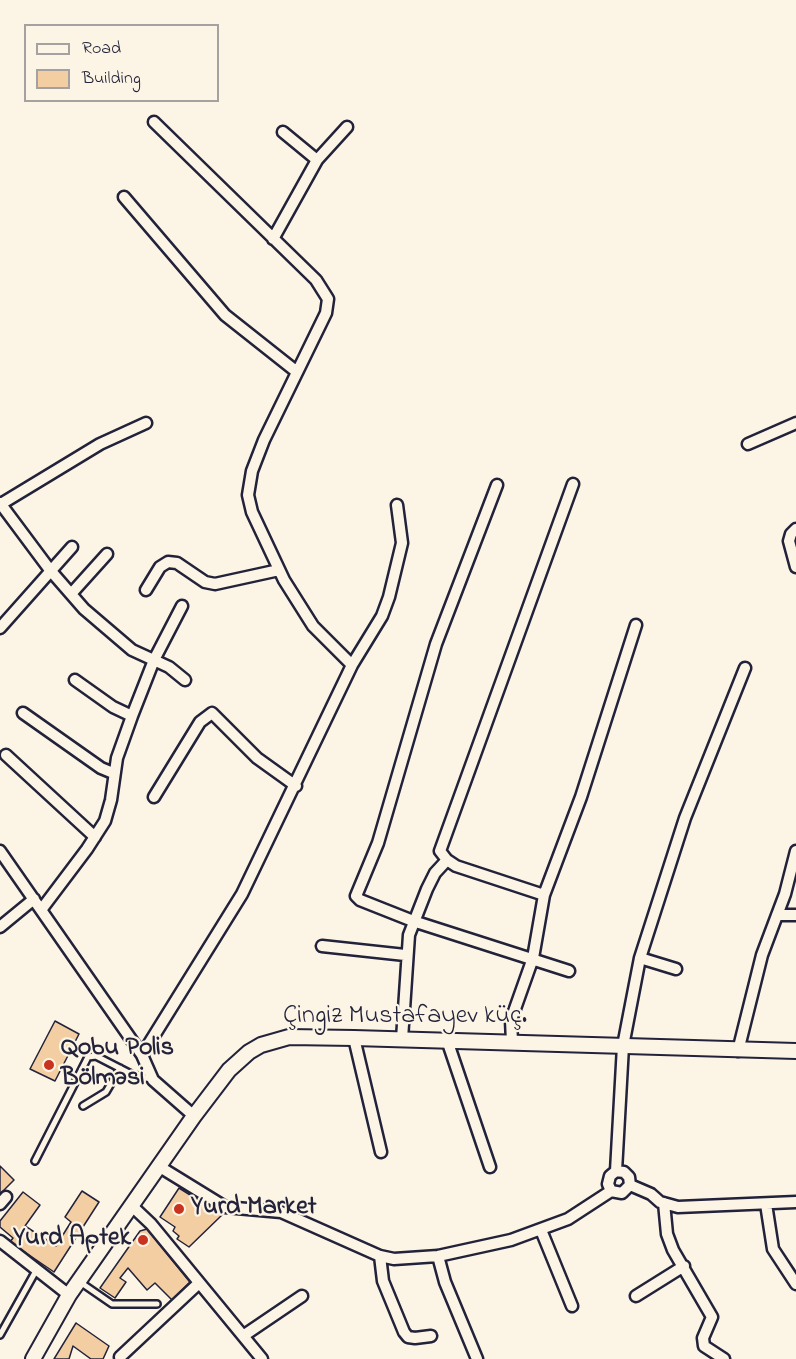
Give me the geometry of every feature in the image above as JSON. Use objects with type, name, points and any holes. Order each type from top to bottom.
[{"type":"street","points":[[154,122],[316,280],[328,299],[326,314],[252,471],[248,495],[252,512],[279,570],[313,626],[352,665]]},
{"type":"street","points":[[273,238],[317,160],[347,127]]},
{"type":"street","points":[[283,132],[317,160]]},
{"type":"street","points":[[124,197],[225,315],[297,372]]},
{"type":"street","points":[[146,423],[99,444],[0,503],[50,570],[120,642],[185,680]]},
{"type":"street","points":[[748,444],[796,423]]},
{"type":"street","points":[[544,895],[456,866],[440,851],[573,484]]},
{"type":"street","points":[[497,485],[436,644],[378,843],[356,896],[360,900],[413,921],[569,971]]},
{"type":"street","points":[[141,1055],[242,894],[296,786],[352,665],[382,616],[402,543],[397,505]]},
{"type":"street","points":[[796,529],[790,534],[789,541],[796,567]]},
{"type":"street","points":[[0,628],[72,546]]},
{"type":"street","points":[[71,594],[107,554]]},
{"type":"street","points":[[146,590],[160,567],[168,562],[177,563],[205,582],[215,584],[279,570]]},
{"type":"street","points":[[41,910],[105,821],[111,800],[113,773],[132,716],[154,660],[182,606]]},
{"type":"street","points":[[512,1042],[511,1020],[533,958],[544,895],[581,797],[636,624]]},
{"type":"street","points":[[611,1191],[608,1180],[616,1172],[623,1046],[640,958],[685,818],[745,668]]},
{"type":"street","points":[[75,680],[113,707],[132,716]]},
{"type":"street","points":[[23,713],[101,768],[113,773]]},
{"type":"street","points":[[154,797],[200,722],[213,714],[257,758],[296,786]]},
{"type":"street","points":[[6,755],[95,837]]},
{"type":"street","points":[[738,1051],[759,965],[796,851]]},
{"type":"street","points":[[2,857],[34,898],[141,1055],[153,1080],[194,1116]]},
{"type":"street","points":[[402,1039],[405,955],[413,921],[435,873],[447,860]]},
{"type":"street","points":[[0,927],[34,898]]},
{"type":"street","points":[[777,915],[796,915]]},
{"type":"street","points":[[322,946],[405,955]]},
{"type":"street","points":[[640,958],[676,969]]},
{"type":"street","name":"Çingiz Mustafayev küç.","points":[[33,1359],[69,1295],[194,1116],[230,1070],[261,1044],[289,1037],[796,1051]]},
{"type":"street","points":[[354,1038],[381,1152]]},
{"type":"street","points":[[447,1040],[490,1167]]},
{"type":"street","points":[[160,1167],[225,1208],[281,1212],[380,1256],[394,1259],[438,1256],[491,1246],[541,1230],[583,1212],[611,1191],[622,1193],[630,1185]]},
{"type":"street","points":[[616,1172],[627,1174],[630,1185]]},
{"type":"street","points":[[630,1185],[651,1194],[664,1203],[678,1207],[796,1202]]},
{"type":"street","points":[[664,1203],[667,1234],[712,1317],[703,1338],[704,1346],[724,1359]]},
{"type":"street","points":[[766,1204],[773,1249],[796,1284]]},
{"type":"street","points":[[132,1206],[151,1224],[200,1283],[257,1357]]},
{"type":"street","points":[[541,1230],[572,1306]]},
{"type":"street","points":[[0,1241],[69,1295]]},
{"type":"street","points":[[380,1256],[383,1281],[404,1332],[408,1337],[431,1336]]},
{"type":"street","points":[[438,1256],[445,1282],[477,1359]]},
{"type":"street","points":[[636,1296],[684,1266]]},
{"type":"street","points":[[120,1357],[200,1283]]},
{"type":"street","points":[[243,1336],[302,1296]]},
{"type":"lane","points":[[35,1161],[88,1057],[96,1056],[140,1078],[153,1080]]},
{"type":"lane","points":[[83,1106],[106,1092],[120,1068]]},
{"type":"lane","points":[[0,1335],[37,1269]]},
{"type":"lane","points":[[79,1281],[112,1304],[157,1304]]},
{"type":"building","points":[[55,1021],[79,1034],[55,1081],[30,1069]]},
{"type":"building","points":[[0,1166],[14,1180],[0,1194]]},
{"type":"building","points":[[179,1188],[222,1215],[189,1247],[177,1239],[179,1236],[173,1231],[175,1227],[160,1217]]},
{"type":"building","points":[[82,1191],[99,1202],[54,1272],[10,1242],[13,1238],[0,1227],[0,1221],[23,1192],[40,1205],[25,1226],[56,1246],[71,1222],[65,1217]]},
{"type":"building","points":[[147,1229],[190,1282],[172,1300],[155,1283],[147,1290],[128,1268],[120,1278],[126,1282],[115,1298],[100,1288],[140,1231]]},
{"type":"building","points":[[76,1323],[109,1346],[103,1359],[91,1359],[73,1346],[69,1359],[54,1359]]},
{"type":"place","name":"Qobu Polis Bölməsi","points":[[49,1065]]},
{"type":"place","name":"Yurd Market","points":[[179,1209]]},
{"type":"place","name":"Yurd Aptek","points":[[143,1240]]}]
